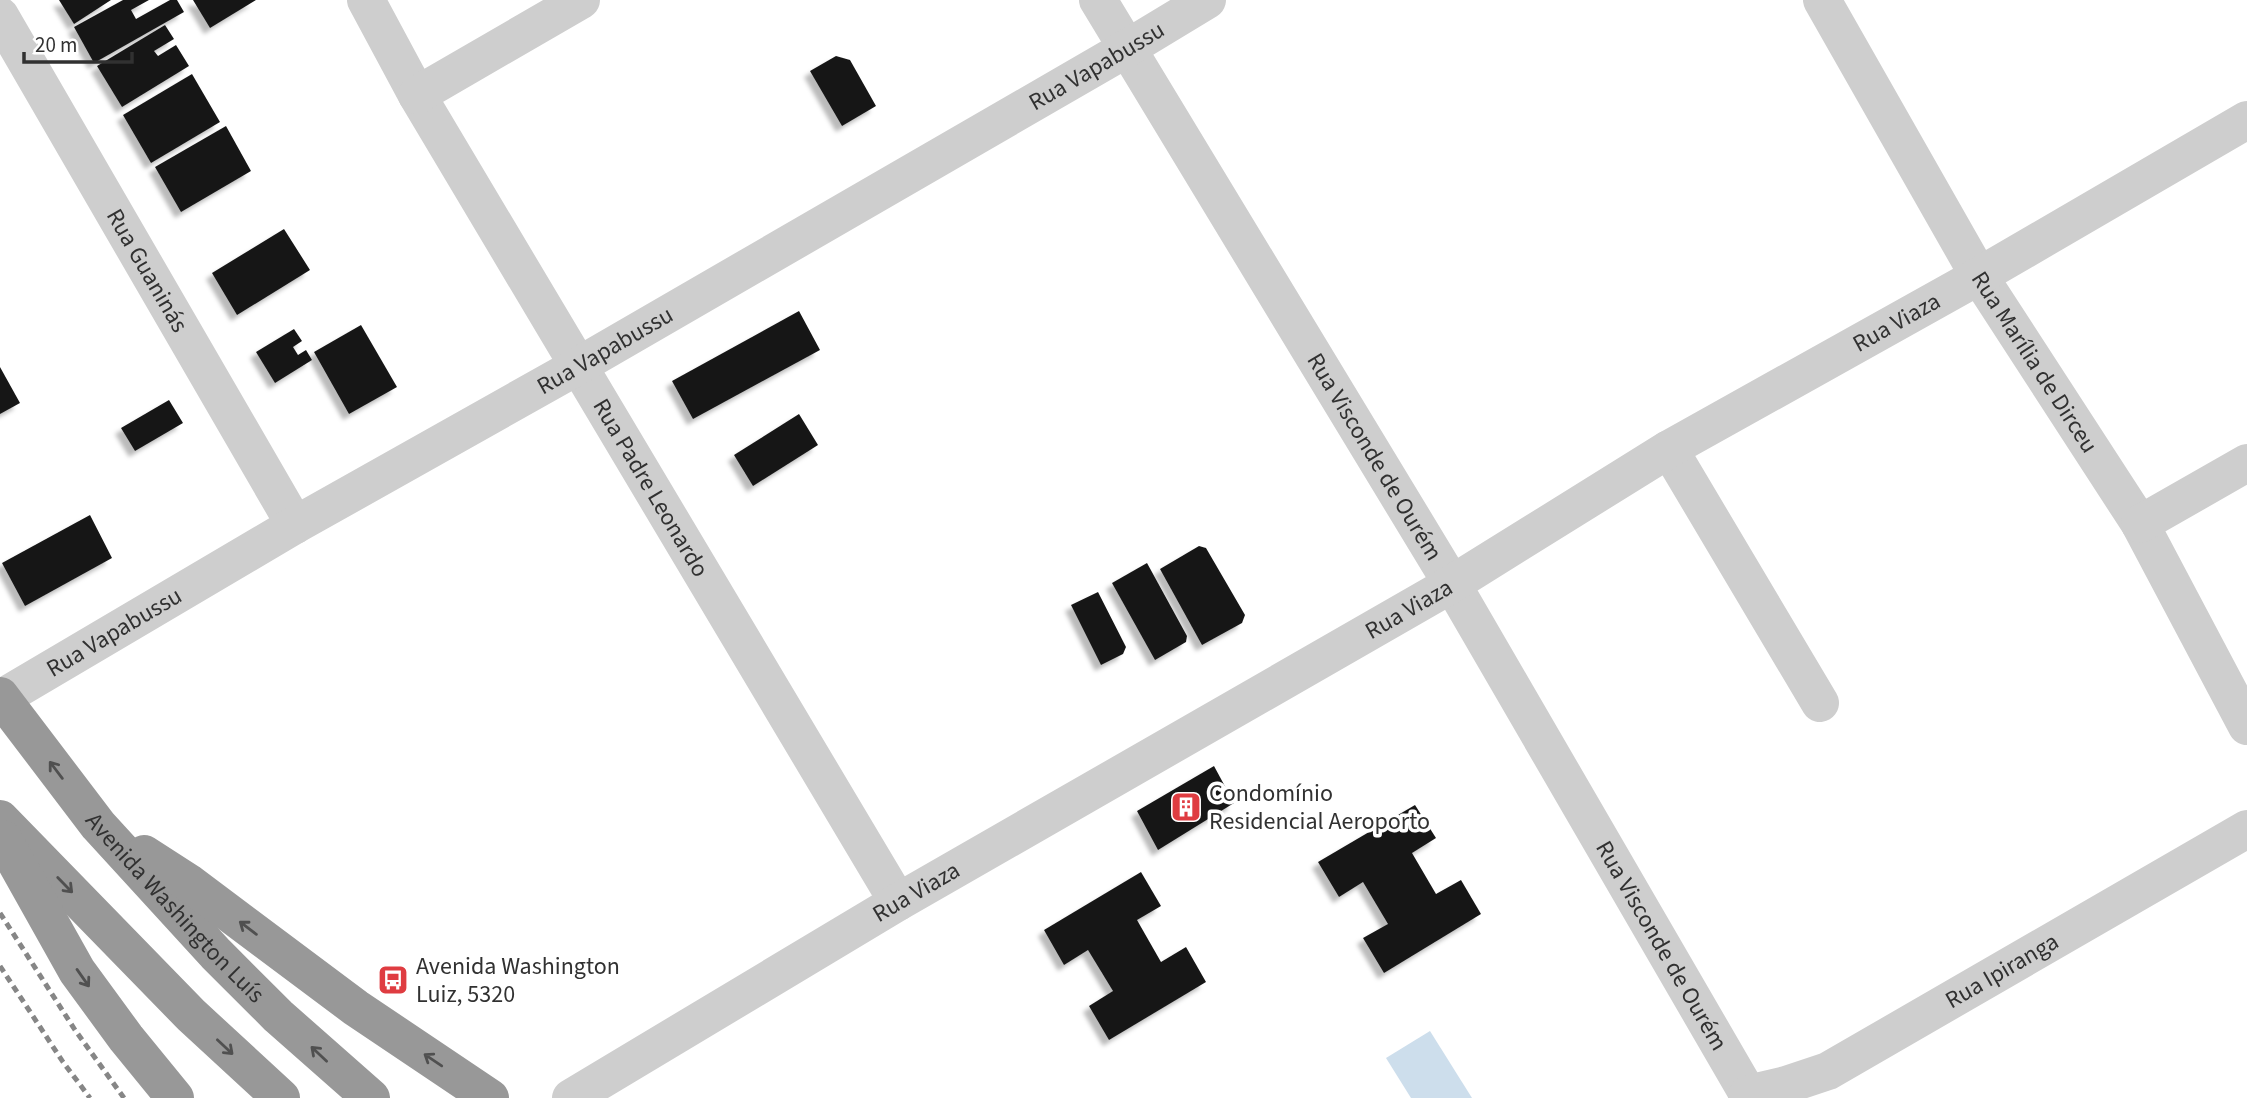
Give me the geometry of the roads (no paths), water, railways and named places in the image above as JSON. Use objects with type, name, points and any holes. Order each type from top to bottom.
[{"type":"highway","name":"Avenida Washington Luís","points":[[1,697],[98,825],[216,954],[278,1017],[371,1098]]},
{"type":"highway","points":[[0,819],[191,1015],[281,1098]]},
{"type":"highway","points":[[98,825],[188,883],[356,1008],[490,1098]]},
{"type":"highway","points":[[0,834],[77,971],[175,1098]]},
{"type":"street","name":"Rua Padre Leonardo","points":[[366,0],[417,95],[898,902]]},
{"type":"street","points":[[417,95],[582,0]]},
{"type":"street","name":"Rua Visconde de Ourém","points":[[1098,0],[1452,584],[1748,1096]]},
{"type":"street","name":"Rua Vapabussu","points":[[1,697],[295,525],[578,366],[1207,0]]},
{"type":"street","name":"Rua Marília de Dirceu","points":[[1822,0],[1979,276],[2140,524],[2247,726]]},
{"type":"street","name":"Rua Guaninás","points":[[0,16],[295,525]]},
{"type":"street","name":"Rua Viaza","points":[[571,1098],[898,902],[1452,584],[1669,449],[1979,276],[2247,120]]},
{"type":"street","points":[[1669,449],[1820,703]]},
{"type":"street","points":[[2140,524],[2247,463]]},
{"type":"street","name":"Rua Ipiranga","points":[[1748,1096],[1828,1071],[2247,829]]},
{"type":"water","points":[[1430,1031],[1472,1098],[1411,1098],[1386,1058]]},
{"type":"railway","points":[[0,913],[75,1030],[124,1098]]},
{"type":"railway","points":[[0,966],[90,1098]]},
{"type":"place","name":"Condomínio Residencial Aeroporto","points":[[1186,807]]},
{"type":"place","name":"Avenida Washington Luiz, 5320","points":[[393,980]]}]
